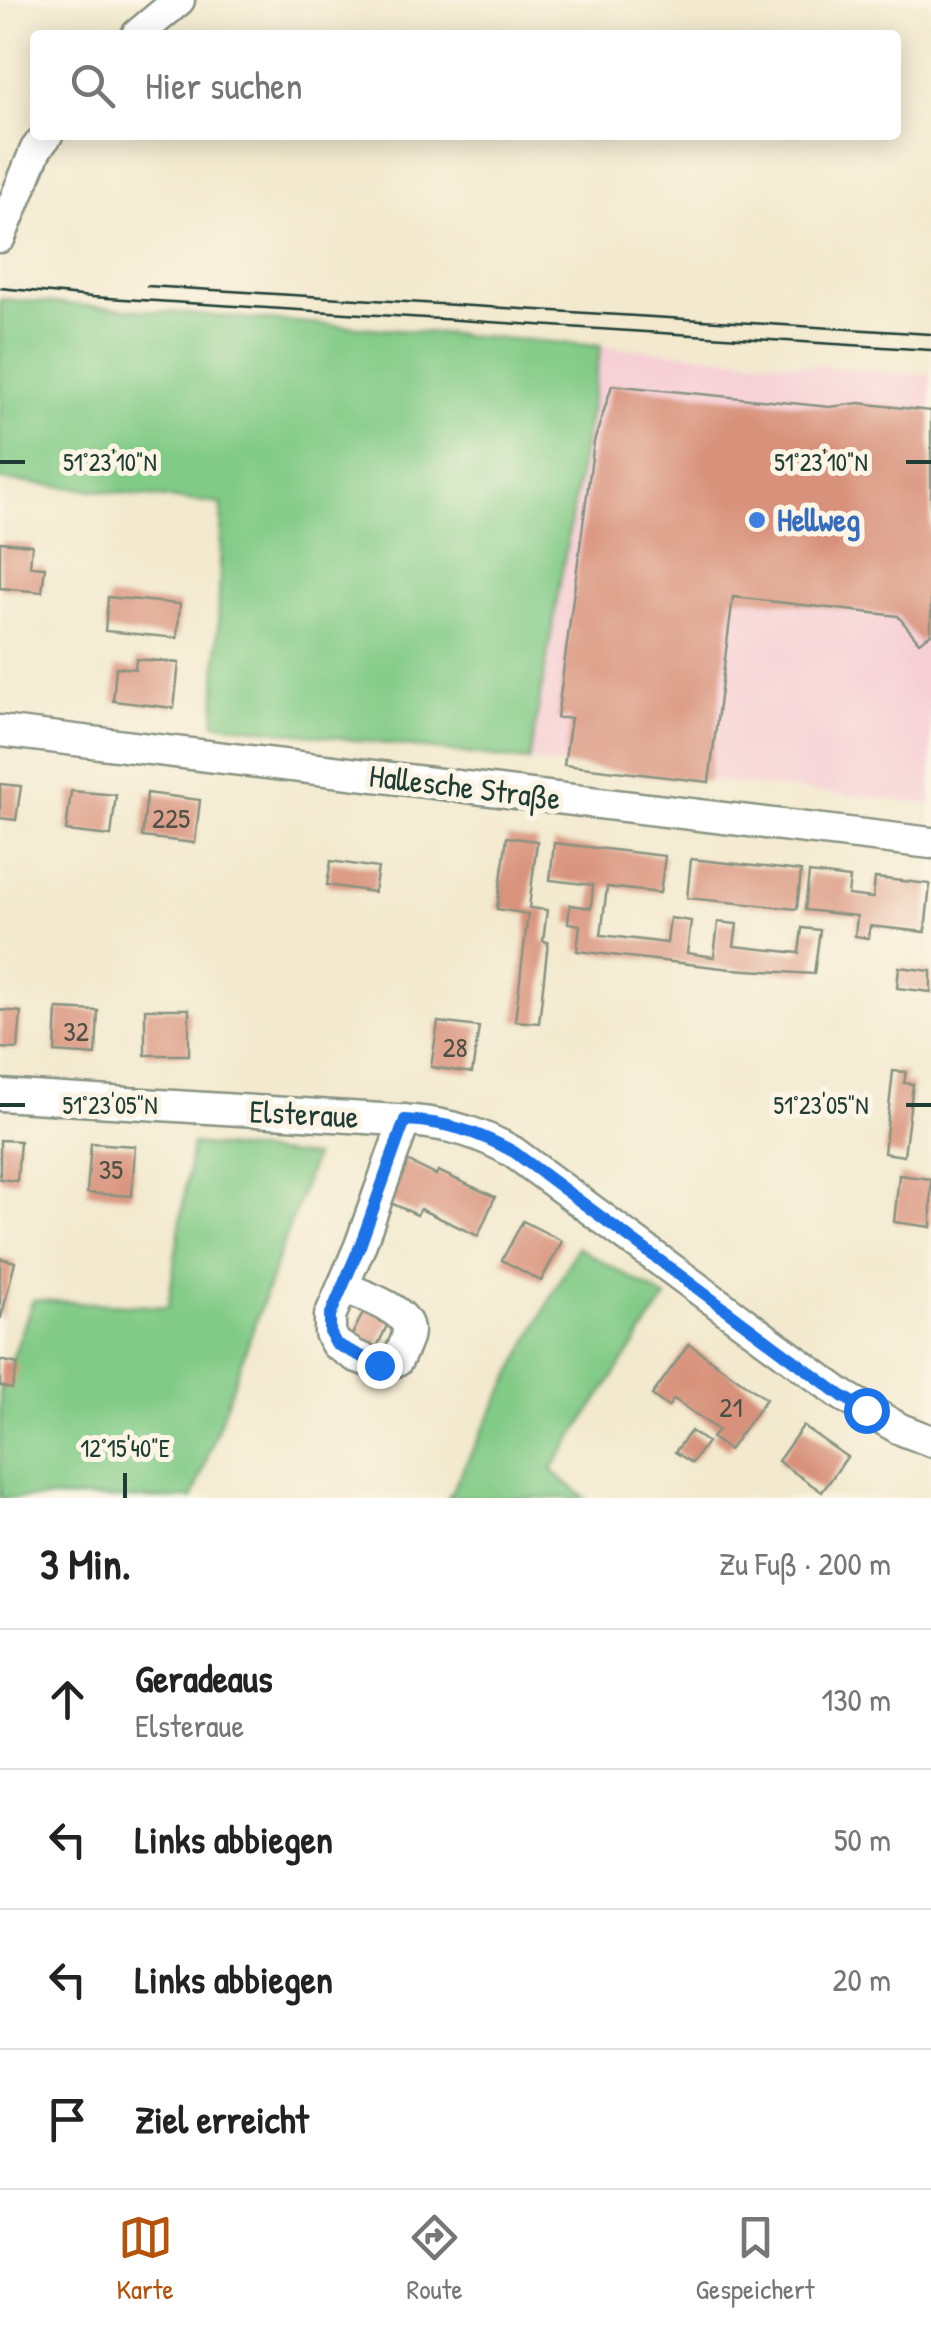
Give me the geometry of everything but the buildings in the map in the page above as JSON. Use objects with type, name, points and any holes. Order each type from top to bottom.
[{"type":"street","points":[[144,30],[179,0]]},
{"type":"street","points":[[0,237],[43,140]]},
{"type":"street","name":"Hallesche Straße","points":[[0,730],[931,843]]},
{"type":"street","name":"Elsteraue","points":[[0,1095],[405,1120],[482,1134],[514,1152],[842,1396],[900,1429],[931,1441]]},
{"type":"street","points":[[343,1287],[405,1120]]},
{"type":"shaded area","name":"Hellweg","points":[[601,346],[931,376],[931,804],[529,761]]},
{"type":"green space","points":[[0,299],[601,346],[529,761],[215,723],[222,504],[0,480]]},
{"type":"green space","points":[[192,1144],[314,1157],[193,1498],[0,1498],[0,1392],[33,1300],[168,1307]]},
{"type":"green space","points":[[577,1247],[666,1298],[551,1470],[585,1498],[448,1498]]},
{"type":"tram line","points":[[147,286],[931,334]]},
{"type":"tram line","points":[[0,288],[931,350]]},
{"type":"place","name":"Hellweg","points":[[757,520]]},
{"type":"route","points":[[379,1365],[336,1344],[330,1332],[330,1316],[360,1246],[405,1120],[414,1120],[482,1134],[514,1152],[866,1410]]}]
